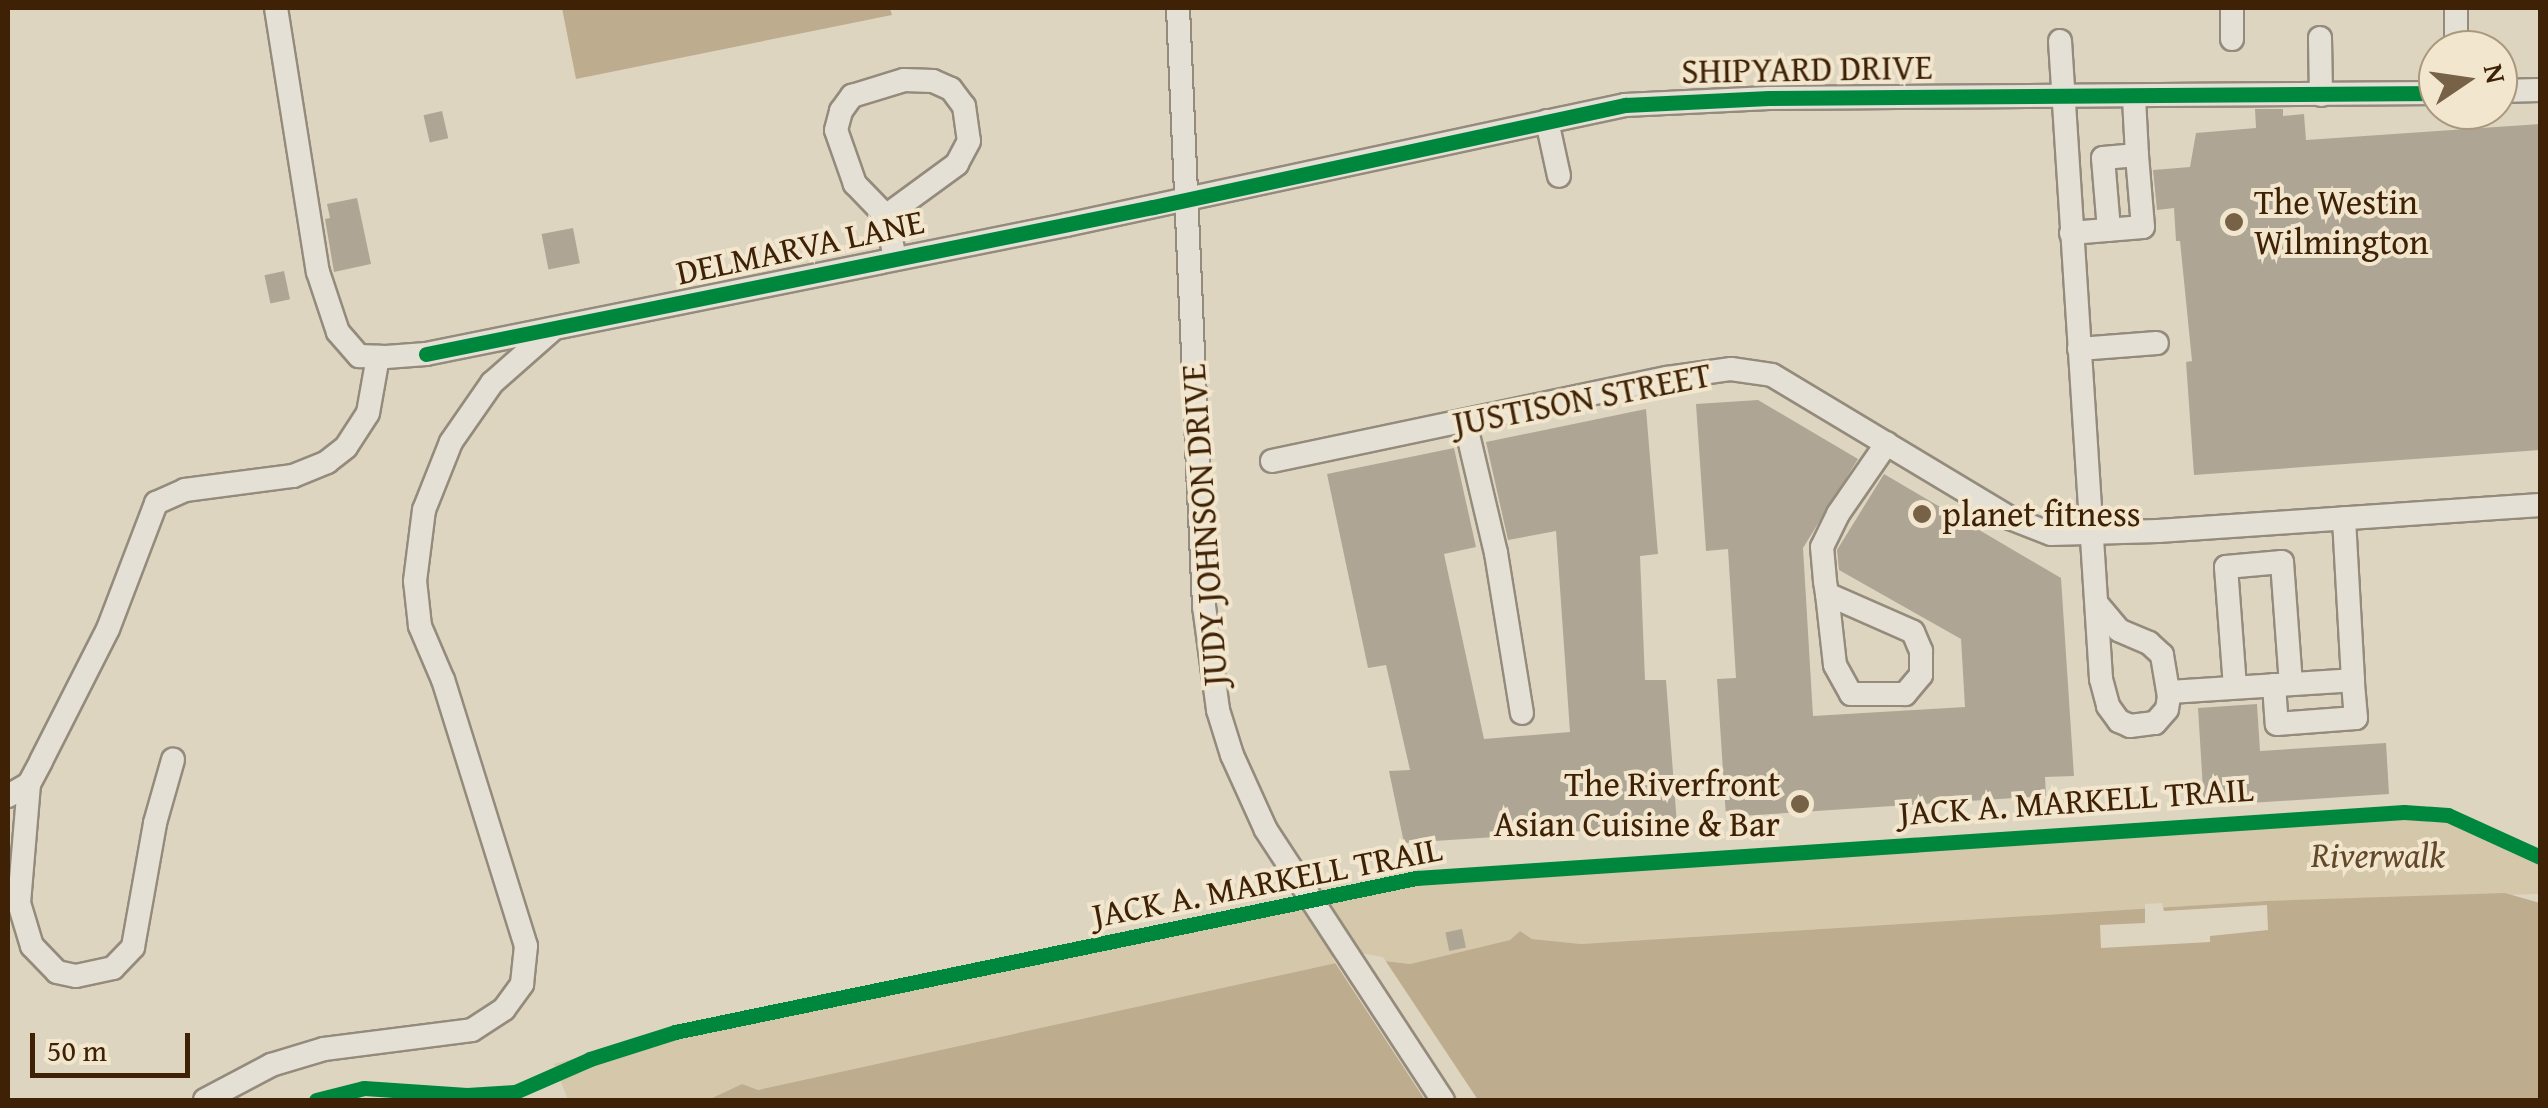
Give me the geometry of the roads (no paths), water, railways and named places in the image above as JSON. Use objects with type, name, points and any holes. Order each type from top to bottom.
[{"type":"street","points":[[174,760],[154,822],[133,946],[113,968],[76,976],[57,972],[32,946],[19,902],[29,784],[108,629],[156,504],[168,494],[294,476],[328,462],[346,447],[368,413],[378,357],[359,356],[338,332],[318,272],[276,8]]},
{"type":"street","name":"JUDY JOHNSON DRIVE","points":[[1178,8],[1203,590],[1211,678],[1226,739],[1246,790],[1302,888],[1442,1100]]},
{"type":"street","points":[[2232,8],[2232,39]]},
{"type":"street","points":[[2320,38],[2321,95]]},
{"type":"street","points":[[2060,41],[2101,678],[2112,714],[2130,726],[2154,722],[2166,708],[2169,692],[2165,662],[2158,648],[2119,630],[2097,604]]},
{"type":"street","points":[[886,216],[956,164],[969,141],[964,106],[951,89],[933,81],[904,80],[852,96],[840,111],[836,130],[855,184],[886,216],[895,258]]},
{"type":"street","name":"SHIPYARD DRIVE","points":[[1186,199],[1548,121],[1681,100],[2418,93]]},
{"type":"street","points":[[2072,234],[2143,227],[2134,98]]},
{"type":"street","points":[[1548,121],[1559,176]]},
{"type":"street","points":[[2109,230],[2102,158],[2137,155]]},
{"type":"street","name":"DELMARVA LANE","points":[[378,357],[426,354],[1186,199]]},
{"type":"street","points":[[205,1100],[271,1065],[324,1048],[472,1030],[504,1009],[522,984],[526,946],[443,680],[420,626],[415,580],[424,510],[450,442],[492,383],[554,328]]},
{"type":"street","points":[[2079,349],[2157,343]]},
{"type":"street","name":"JUSTISON STREET","points":[[1272,461],[1682,375],[1731,369],[1772,375],[2023,524],[2051,534],[2158,531],[2540,505]]},
{"type":"street","points":[[1465,422],[1496,553],[1522,713]]},
{"type":"street","points":[[1827,594],[1913,632],[1921,651],[1921,675],[1904,694],[1851,694],[1835,665],[1827,594],[1822,547],[1838,514],[1887,443]]},
{"type":"street","points":[[2235,688],[2226,567],[2282,562],[2283,684],[2277,724],[2356,718],[2344,518]]},
{"type":"street","points":[[2169,692],[2352,680]]},
{"type":"street","points":[[8,796],[29,784]]},
{"type":"place","name":"The Westin Wilmington","points":[[2234,222]]},
{"type":"place","name":"planet fitness","points":[[1922,514]]},
{"type":"place","name":"The Riverfront Asian Cuisine & Bar","points":[[1800,804]]},
{"type":"park label","name":"Riverwalk","points":[[2378,855]]}]
